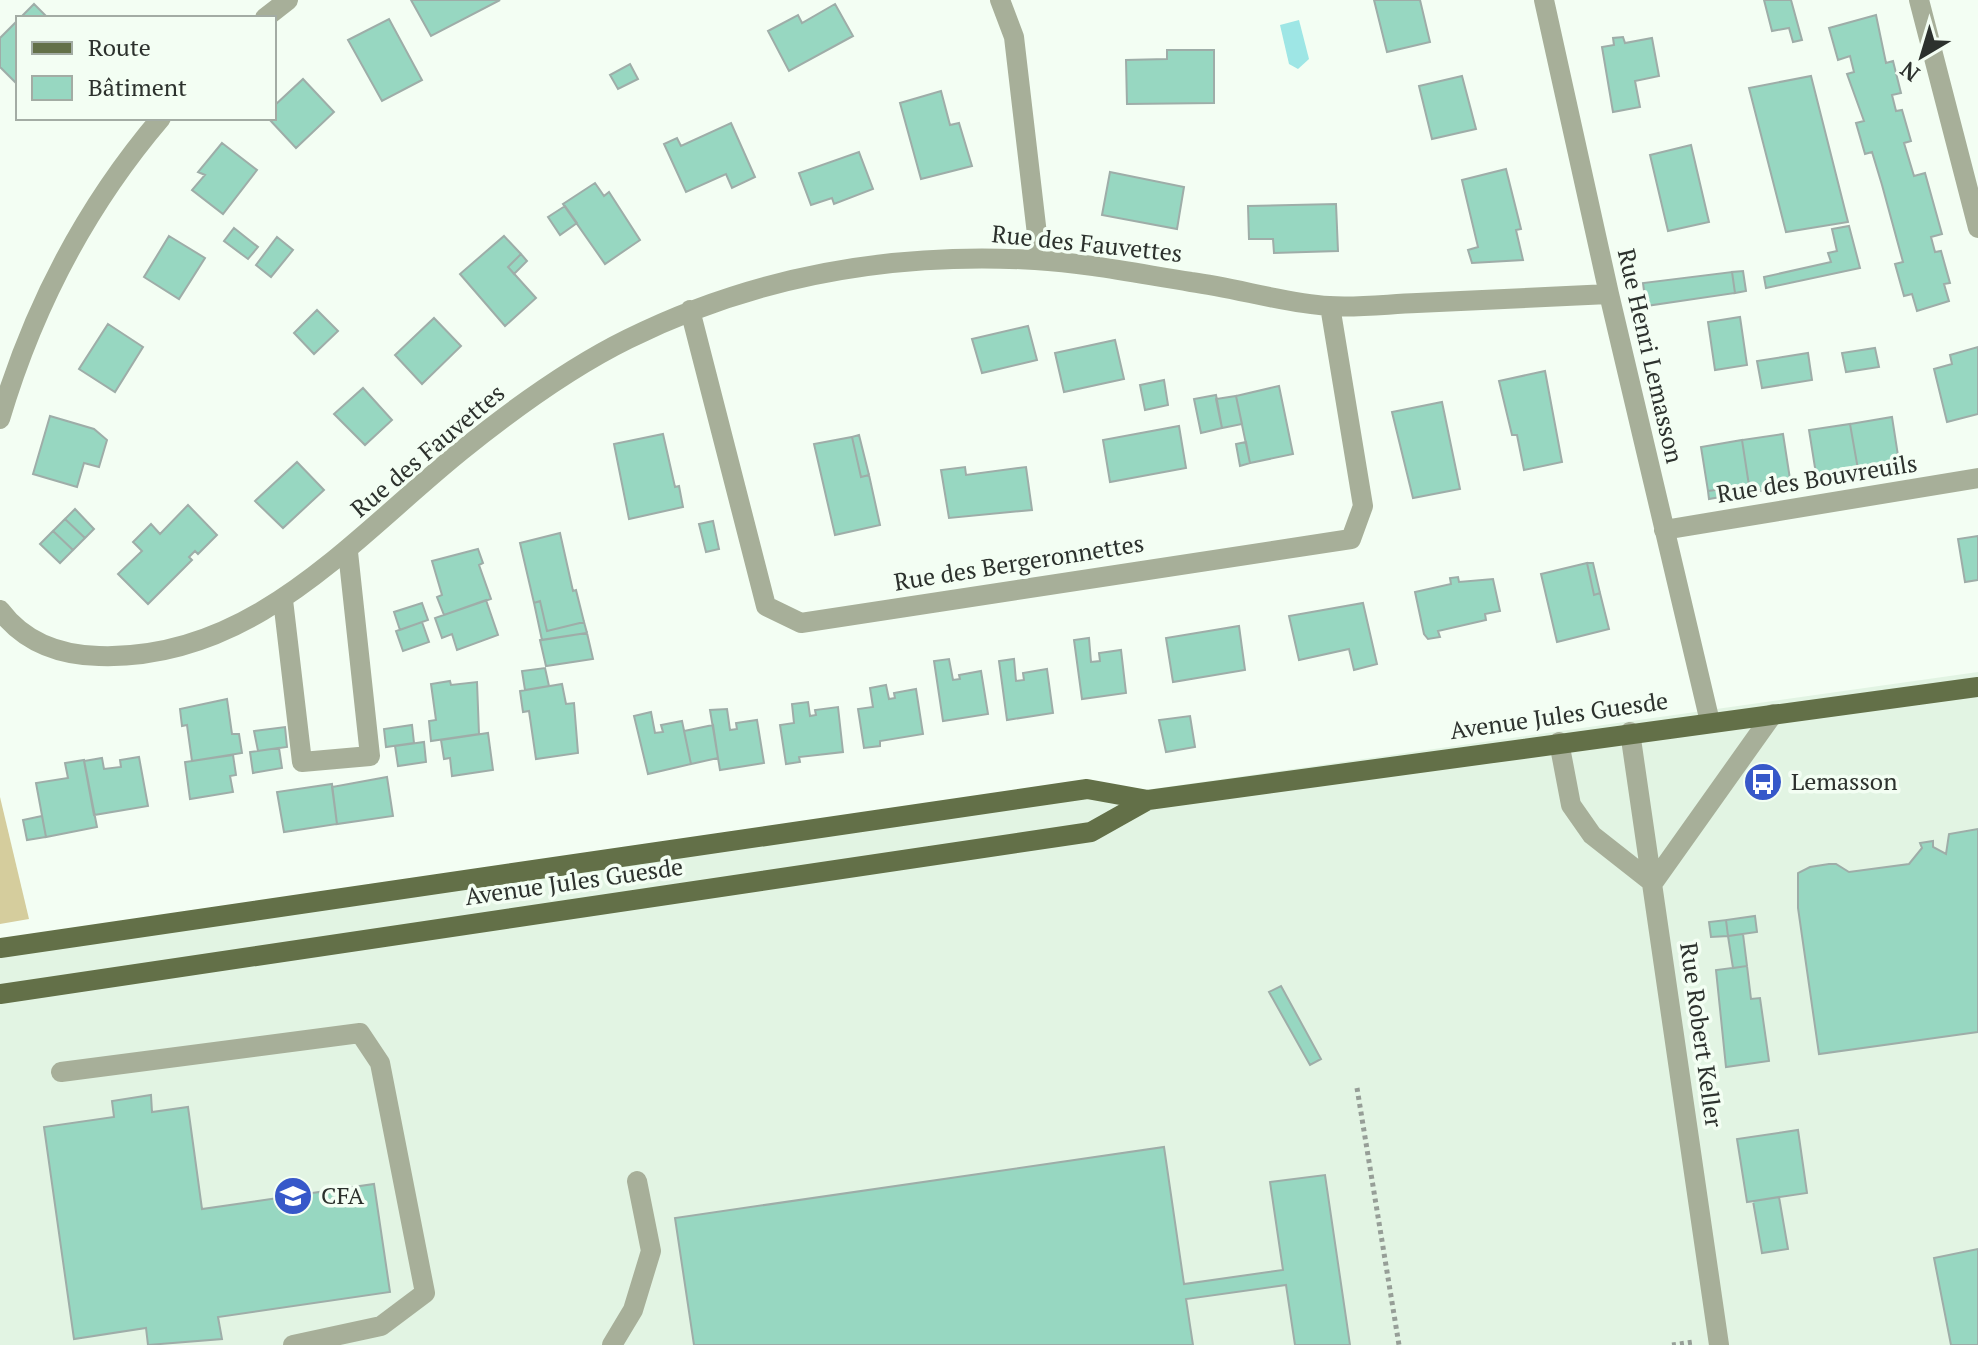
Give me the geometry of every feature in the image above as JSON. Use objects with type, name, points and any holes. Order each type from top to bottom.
[{"type":"main road","name":"Avenue Jules Guesde","points":[[0,948],[1087,789],[1148,800],[1978,687]]},
{"type":"main road","name":"Avenue Jules Guesde","points":[[0,994],[1091,832],[1148,800]]},
{"type":"street","points":[[268,16],[288,0]]},
{"type":"street","points":[[1000,0],[1014,37],[1040,260]]},
{"type":"street","name":"Rue Henri Lemasson","points":[[1544,0],[1609,294],[1710,722]]},
{"type":"street","points":[[1919,0],[1978,228]]},
{"type":"street","points":[[0,419],[26,342],[74,242],[127,159],[159,120]]},
{"type":"street","name":"Rue des Fauvettes","points":[[4,615],[29,638],[52,650],[85,656],[132,657],[175,649],[283,600],[348,552],[502,418],[625,340],[690,310],[849,266],[905,259],[1040,260],[1330,306],[1609,294]]},
{"type":"street","name":"Rue des Bergeronnettes","points":[[690,310],[766,606],[801,623],[1351,539],[1363,506],[1330,306]]},
{"type":"street","name":"Rue des Bouvreuils","points":[[1664,530],[1978,478]]},
{"type":"street","points":[[283,600],[302,762],[370,756],[348,552]]},
{"type":"street","points":[[1559,742],[1571,805],[1592,835],[1653,883],[1773,714]]},
{"type":"street","name":"Rue Robert Keller","points":[[1630,732],[1719,1345]]},
{"type":"street","points":[[61,1072],[360,1033],[380,1063],[425,1293],[381,1326],[293,1345]]},
{"type":"street","points":[[612,1345],[633,1310],[651,1251],[637,1181]]},
{"type":"path","points":[[1357,1088],[1399,1345]]},
{"type":"shaded area","points":[[1978,672],[1978,1345],[0,1345],[0,952]]},
{"type":"shaded area","points":[[0,797],[29,919],[0,924]]},
{"type":"water","points":[[1299,20],[1309,59],[1298,69],[1289,64],[1280,25]]},
{"type":"building","points":[[411,0],[500,0],[431,36]]},
{"type":"building","points":[[1374,0],[1420,0],[1430,42],[1387,52]]},
{"type":"building","points":[[1764,0],[1791,0],[1802,40],[1793,42],[1789,28],[1772,31]]},
{"type":"building","points":[[34,4],[46,16],[22,16]]},
{"type":"building","points":[[835,4],[853,36],[789,71],[768,31],[798,15],[802,23]]},
{"type":"building","points":[[1876,15],[1886,63],[1893,61],[1901,93],[1892,95],[1896,111],[1902,110],[1911,141],[1904,143],[1914,176],[1925,173],[1942,234],[1931,237],[1935,252],[1941,251],[1950,283],[1944,284],[1949,301],[1917,311],[1912,294],[1904,296],[1895,264],[1903,262],[1882,185],[1872,152],[1865,154],[1856,123],[1864,121],[1847,74],[1854,72],[1850,56],[1838,60],[1829,28]]},
{"type":"building","points":[[389,19],[422,80],[382,101],[348,40]]},
{"type":"building","points":[[16,22],[16,83],[0,67],[0,38]]},
{"type":"building","points":[[1623,37],[1625,43],[1652,38],[1659,76],[1635,81],[1640,107],[1613,112],[1602,47],[1614,45],[1613,38]]},
{"type":"building","points":[[1167,50],[1214,50],[1214,103],[1127,104],[1126,60],[1167,59]]},
{"type":"building","points":[[630,64],[638,79],[618,89],[610,75]]},
{"type":"building","points":[[1462,76],[1476,129],[1432,139],[1419,86]]},
{"type":"building","points":[[1811,76],[1848,222],[1786,232],[1749,88]]},
{"type":"building","points":[[303,79],[334,112],[296,148],[270,120],[276,120],[276,104]]},
{"type":"building","points":[[941,91],[950,125],[959,123],[972,166],[921,179],[900,103]]},
{"type":"building","points":[[731,123],[755,177],[732,188],[726,174],[686,192],[664,144],[677,138],[681,146]]},
{"type":"building","points":[[222,143],[257,170],[223,214],[192,190],[205,175],[198,172]]},
{"type":"building","points":[[1691,145],[1709,222],[1668,231],[1650,155]]},
{"type":"building","points":[[859,152],[873,189],[834,204],[832,198],[811,205],[799,173]]},
{"type":"building","points":[[1506,169],[1521,229],[1516,230],[1523,260],[1472,263],[1468,250],[1478,247],[1462,180]]},
{"type":"building","points":[[1110,172],[1184,187],[1177,229],[1102,215]]},
{"type":"building","points":[[595,183],[604,196],[609,192],[640,240],[605,264],[563,204]]},
{"type":"building","points":[[1336,204],[1338,251],[1274,253],[1273,239],[1249,239],[1248,206]]},
{"type":"building","points":[[565,206],[577,223],[560,235],[548,217]]},
{"type":"building","points":[[1849,226],[1860,268],[1766,288],[1764,277],[1831,262],[1828,253],[1837,251],[1832,229]]},
{"type":"building","points":[[234,228],[258,247],[248,259],[224,241]]},
{"type":"building","points":[[169,236],[205,258],[179,299],[144,277]]},
{"type":"building","points":[[504,236],[521,254],[508,267],[536,298],[505,326],[460,274]]},
{"type":"building","points":[[277,237],[293,250],[271,277],[256,265]]},
{"type":"building","points":[[521,254],[527,261],[514,274],[508,267]]},
{"type":"building","points":[[1743,271],[1746,291],[1735,293],[1732,272]]},
{"type":"building","points":[[1732,272],[1735,293],[1646,306],[1643,283]]},
{"type":"building","points":[[317,310],[338,331],[314,354],[294,333]]},
{"type":"building","points":[[1740,317],[1747,365],[1715,370],[1708,322]]},
{"type":"building","points":[[434,318],[461,346],[422,384],[395,355]]},
{"type":"building","points":[[108,324],[143,347],[115,392],[79,369]]},
{"type":"building","points":[[1028,326],[1037,360],[982,373],[972,339]]},
{"type":"building","points":[[1115,340],[1124,379],[1064,392],[1055,353]]},
{"type":"building","points":[[1978,347],[1978,414],[1947,422],[1934,369],[1952,364],[1950,355]]},
{"type":"building","points":[[1875,348],[1879,367],[1846,372],[1842,353]]},
{"type":"building","points":[[1808,353],[1812,380],[1762,388],[1757,361]]},
{"type":"building","points":[[1545,371],[1562,462],[1524,470],[1517,435],[1512,435],[1499,381]]},
{"type":"building","points":[[1164,380],[1168,405],[1145,410],[1140,385]]},
{"type":"building","points":[[1279,386],[1293,454],[1250,463],[1236,396]]},
{"type":"building","points":[[363,388],[392,420],[365,445],[334,414]]},
{"type":"building","points":[[1216,395],[1222,428],[1201,433],[1194,399]]},
{"type":"building","points":[[1236,396],[1242,424],[1222,428],[1216,399]]},
{"type":"building","points":[[1442,402],[1460,489],[1413,498],[1392,412]]},
{"type":"building","points":[[50,416],[94,429],[107,440],[99,467],[84,463],[77,487],[33,474]]},
{"type":"building","points":[[1892,417],[1899,462],[1875,466],[1876,473],[1859,475],[1850,424]]},
{"type":"building","points":[[1850,424],[1859,475],[1840,479],[1839,471],[1816,474],[1809,430]]},
{"type":"building","points":[[1179,426],[1186,468],[1110,482],[1103,440]]},
{"type":"building","points":[[663,434],[675,487],[679,486],[683,507],[629,519],[614,444]]},
{"type":"building","points":[[1783,434],[1790,479],[1766,482],[1767,490],[1750,492],[1742,440]]},
{"type":"building","points":[[859,435],[869,475],[861,477],[852,437]]},
{"type":"building","points":[[852,437],[861,477],[869,475],[880,525],[835,535],[814,444]]},
{"type":"building","points":[[1742,440],[1750,492],[1732,495],[1730,488],[1708,491],[1701,447]]},
{"type":"building","points":[[1246,442],[1250,463],[1240,466],[1236,444]]},
{"type":"building","points":[[297,462],[324,490],[283,528],[255,501]]},
{"type":"building","points":[[1899,462],[1900,469],[1876,473],[1875,466]]},
{"type":"building","points":[[965,467],[966,475],[1026,467],[1032,510],[949,518],[941,470]]},
{"type":"building","points":[[1839,471],[1840,479],[1817,482],[1816,474]]},
{"type":"building","points":[[1790,479],[1792,486],[1767,490],[1766,482]]},
{"type":"building","points":[[1730,488],[1732,495],[1709,499],[1708,491]]},
{"type":"building","points":[[188,505],[217,535],[198,554],[195,551],[189,557],[192,560],[148,604],[118,574],[142,551],[133,542],[151,524],[160,534]]},
{"type":"building","points":[[75,509],[94,529],[85,538],[65,519]]},
{"type":"building","points":[[65,519],[85,538],[73,550],[53,531]]},
{"type":"building","points":[[713,521],[719,549],[706,552],[699,524]]},
{"type":"building","points":[[53,531],[73,550],[60,563],[40,544]]},
{"type":"building","points":[[560,533],[573,591],[576,590],[584,622],[547,631],[540,601],[534,603],[520,543]]},
{"type":"building","points":[[1978,536],[1978,580],[1965,582],[1958,539]]},
{"type":"building","points":[[478,549],[483,563],[479,565],[491,599],[444,615],[437,597],[442,595],[432,561]]},
{"type":"building","points":[[1587,563],[1594,595],[1600,593],[1609,629],[1557,642],[1541,574]]},
{"type":"building","points":[[1587,563],[1593,563],[1600,593],[1594,595]]},
{"type":"building","points":[[1458,577],[1459,582],[1493,579],[1500,611],[1485,614],[1486,620],[1438,631],[1440,637],[1428,639],[1424,634],[1415,592],[1451,584],[1450,578]]},
{"type":"building","points":[[486,600],[498,635],[457,650],[452,634],[442,638],[435,618]]},
{"type":"building","points":[[540,601],[547,631],[584,622],[587,633],[542,640],[534,603]]},
{"type":"building","points":[[422,603],[428,620],[400,630],[394,612]]},
{"type":"building","points":[[1363,603],[1377,664],[1354,670],[1349,649],[1299,660],[1289,616]]},
{"type":"building","points":[[422,622],[429,642],[403,651],[396,631]]},
{"type":"building","points":[[1239,626],[1245,670],[1173,682],[1166,638]]},
{"type":"building","points":[[587,633],[593,659],[546,666],[540,640]]},
{"type":"building","points":[[1089,638],[1091,662],[1100,661],[1099,653],[1121,650],[1126,693],[1082,699],[1074,640]]},
{"type":"building","points":[[949,659],[953,680],[960,679],[959,675],[981,671],[988,714],[943,721],[934,661]]},
{"type":"building","points":[[1014,659],[1016,681],[1024,680],[1023,673],[1047,669],[1053,713],[1007,720],[999,661]]},
{"type":"building","points":[[545,668],[549,686],[525,690],[522,671]]},
{"type":"building","points":[[450,681],[451,685],[477,682],[479,734],[431,741],[429,721],[436,720],[431,684]]},
{"type":"building","points":[[562,684],[566,704],[574,703],[578,753],[536,759],[529,711],[523,712],[520,691]]},
{"type":"building","points":[[886,685],[889,699],[895,698],[894,693],[916,689],[923,734],[880,741],[880,746],[864,748],[858,709],[873,707],[870,688]]},
{"type":"building","points":[[227,699],[232,734],[239,734],[242,753],[192,761],[187,725],[182,726],[180,709]]},
{"type":"building","points":[[808,702],[810,716],[816,715],[815,710],[838,707],[843,752],[799,757],[800,762],[786,764],[780,725],[794,723],[792,704]]},
{"type":"building","points":[[727,709],[730,730],[737,729],[736,723],[757,720],[764,763],[720,770],[710,710]]},
{"type":"building","points":[[651,712],[655,733],[663,732],[661,725],[682,721],[691,764],[648,774],[634,716]]},
{"type":"building","points":[[1190,716],[1195,747],[1166,752],[1159,720]]},
{"type":"building","points":[[412,725],[414,743],[386,747],[384,729]]},
{"type":"building","points":[[713,725],[718,758],[691,764],[684,731]]},
{"type":"building","points":[[285,727],[287,747],[258,751],[254,731]]},
{"type":"building","points":[[488,733],[493,770],[452,776],[450,758],[444,759],[441,740]]},
{"type":"building","points":[[424,742],[426,762],[398,766],[395,746]]},
{"type":"building","points":[[279,748],[282,768],[253,773],[250,752]]},
{"type":"building","points":[[233,755],[236,775],[230,776],[233,792],[190,799],[185,762]]},
{"type":"building","points":[[139,757],[148,806],[94,815],[84,761],[102,758],[104,769],[121,767],[120,760]]},
{"type":"building","points":[[84,760],[97,827],[46,837],[36,783],[68,778],[65,763]]},
{"type":"building","points":[[387,777],[393,816],[337,824],[332,787]]},
{"type":"building","points":[[332,784],[337,824],[284,832],[277,792]]},
{"type":"building","points":[[42,816],[46,837],[27,840],[23,820]]},
{"type":"building","points":[[1978,829],[1978,1032],[1819,1054],[1798,908],[1798,873],[1810,867],[1829,864],[1836,864],[1849,872],[1909,864],[1922,848],[1920,843],[1933,841],[1933,847],[1946,854],[1949,834]]},
{"type":"building","points":[[1755,916],[1757,932],[1728,936],[1726,920]]},
{"type":"building","points":[[1726,920],[1728,936],[1711,937],[1709,922]]},
{"type":"building","points":[[1743,934],[1747,966],[1733,968],[1728,936]]},
{"type":"building","points":[[1747,966],[1751,999],[1760,998],[1769,1061],[1726,1067],[1716,970]]},
{"type":"building","points":[[1281,986],[1321,1059],[1310,1065],[1269,992]]},
{"type":"building","points":[[151,1095],[152,1112],[188,1107],[202,1209],[374,1184],[390,1292],[218,1317],[222,1339],[148,1345],[146,1328],[74,1339],[44,1127],[114,1117],[112,1101]]},
{"type":"building","points":[[1798,1130],[1807,1193],[1747,1202],[1737,1139]]},
{"type":"building","points":[[1164,1147],[1184,1284],[1283,1270],[1270,1182],[1325,1175],[1350,1345],[1295,1345],[1286,1285],[1186,1299],[1193,1345],[694,1345],[675,1218]]},
{"type":"building","points":[[1779,1197],[1788,1249],[1762,1253],[1753,1201]]},
{"type":"building","points":[[1978,1249],[1978,1345],[1951,1345],[1934,1258]]},
{"type":"place","name":"Lemasson","points":[[1763,782]]},
{"type":"place","name":"CFA","points":[[293,1196]]}]
